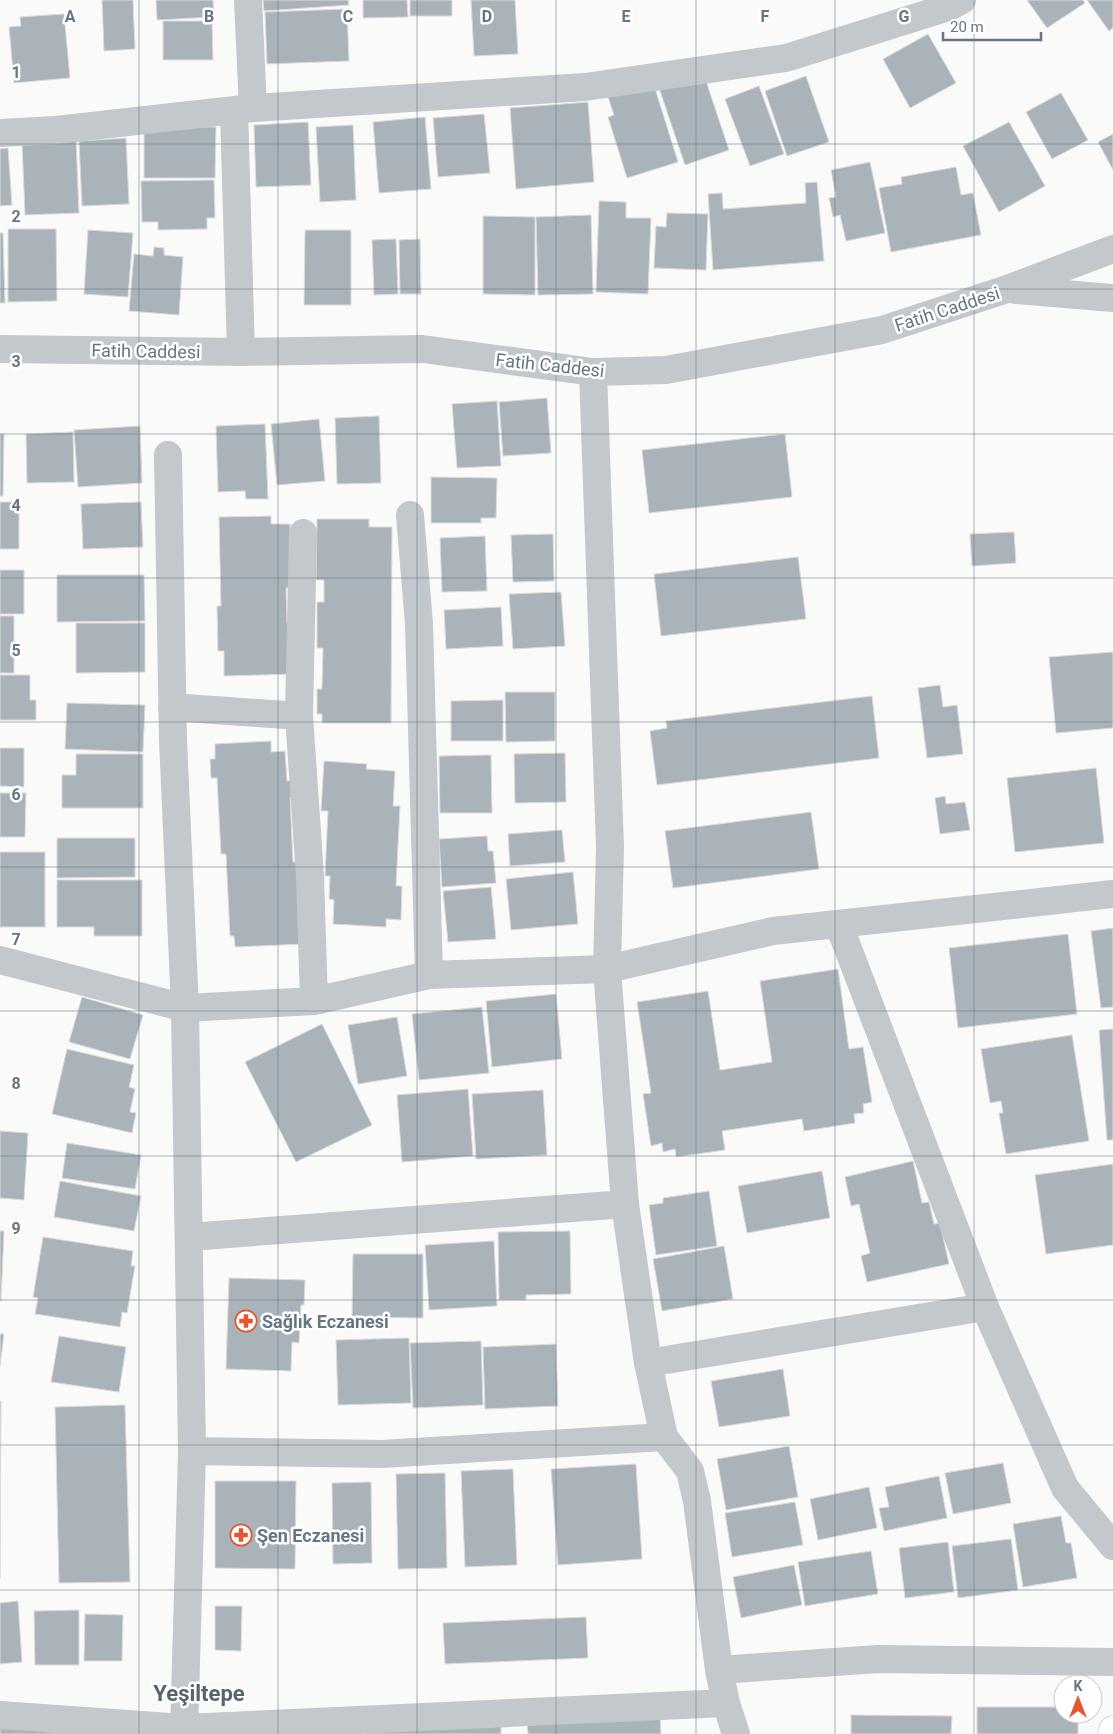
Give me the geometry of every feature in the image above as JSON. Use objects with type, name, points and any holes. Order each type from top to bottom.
[{"type":"street","points":[[241,352],[244,110],[248,0]]},
{"type":"street","points":[[0,133],[56,130],[244,110],[585,87],[777,59],[949,8],[962,0]]},
{"type":"street","name":"Fatih Caddesi","points":[[0,349],[241,352],[423,349],[593,372],[666,370],[882,330],[1007,289],[1113,249]]},
{"type":"street","points":[[1007,289],[1113,298]]},
{"type":"street","points":[[593,372],[610,847],[607,969],[625,1204],[648,1363],[664,1437],[690,1471],[697,1501],[719,1670],[726,1703],[736,1734]]},
{"type":"street","points":[[168,455],[172,707],[185,1008],[192,1451],[184,1731]]},
{"type":"street","points":[[410,514],[419,624],[429,975]]},
{"type":"street","points":[[303,533],[299,716],[310,876],[314,1001]]},
{"type":"street","points":[[172,707],[299,716]]},
{"type":"street","points":[[0,960],[185,1008],[314,1001],[429,975],[607,969],[773,931],[1113,894]]},
{"type":"street","points":[[839,925],[985,1307],[1066,1488],[1113,1546]]},
{"type":"street","points":[[189,1237],[625,1204]]},
{"type":"street","points":[[648,1363],[985,1307]]},
{"type":"street","points":[[192,1451],[382,1454],[664,1437]]},
{"type":"street","points":[[719,1670],[878,1659],[1113,1662]]},
{"type":"street","points":[[0,1715],[184,1731],[726,1703]]},
{"type":"building","points":[[102,0],[133,0],[135,49],[104,51]]},
{"type":"building","points":[[156,0],[213,0],[214,17],[157,20]]},
{"type":"building","points":[[263,0],[348,0],[349,5],[264,11]]},
{"type":"building","points":[[363,0],[407,0],[408,17],[363,18]]},
{"type":"building","points":[[410,0],[452,0],[452,16],[410,16]]},
{"type":"building","points":[[471,0],[515,0],[518,54],[474,56]]},
{"type":"building","points":[[1027,0],[1083,0],[1085,3],[1047,28]]},
{"type":"building","points":[[1087,0],[1113,0],[1113,28],[1109,31]]},
{"type":"building","points":[[347,9],[349,61],[267,64],[265,12]]},
{"type":"building","points":[[64,14],[70,78],[14,83],[9,27],[21,26],[20,17]]},
{"type":"building","points":[[163,21],[212,21],[213,60],[163,60]]},
{"type":"building","points":[[928,34],[956,83],[910,108],[883,59]]},
{"type":"building","points":[[704,75],[729,150],[685,165],[658,85]]},
{"type":"building","points":[[806,76],[829,142],[787,156],[765,91]]},
{"type":"building","points":[[653,82],[678,162],[627,178],[608,117],[614,115],[608,97]]},
{"type":"building","points":[[759,86],[784,154],[750,166],[725,99]]},
{"type":"building","points":[[1061,93],[1088,140],[1052,159],[1026,112]]},
{"type":"building","points":[[588,102],[594,182],[516,189],[510,108]]},
{"type":"building","points":[[484,114],[490,173],[438,177],[433,118]]},
{"type":"building","points":[[425,117],[431,189],[379,193],[373,122]]},
{"type":"building","points":[[308,122],[311,185],[256,187],[254,125]]},
{"type":"building","points":[[1009,122],[1045,186],[999,212],[963,146]]},
{"type":"building","points":[[353,125],[356,200],[320,202],[316,127]]},
{"type":"building","points":[[144,126],[216,127],[215,178],[144,178]]},
{"type":"building","points":[[1113,134],[1113,170],[1098,142]]},
{"type":"building","points":[[126,138],[129,204],[82,206],[79,141]]},
{"type":"building","points":[[76,139],[79,213],[25,215],[22,142]]},
{"type":"building","points":[[8,148],[12,205],[0,206],[0,149]]},
{"type":"building","points":[[870,162],[885,233],[846,241],[840,215],[833,217],[829,198],[836,197],[831,170]]},
{"type":"building","points":[[956,167],[961,195],[973,193],[981,235],[891,252],[879,188],[902,184],[901,177]]},
{"type":"building","points":[[214,180],[215,218],[207,218],[207,229],[158,230],[158,222],[142,222],[141,181]]},
{"type":"building","points":[[817,182],[824,261],[713,270],[708,194],[722,193],[723,209],[806,203],[805,183]]},
{"type":"building","points":[[599,201],[626,202],[626,218],[651,218],[648,294],[596,292]]},
{"type":"building","points":[[667,213],[708,214],[706,270],[654,268],[656,226],[666,227]]},
{"type":"building","points":[[591,215],[593,294],[538,295],[536,217]]},
{"type":"building","points":[[483,216],[535,217],[535,295],[483,294]]},
{"type":"building","points":[[8,229],[56,229],[57,301],[8,302]]},
{"type":"building","points":[[88,230],[133,233],[128,297],[84,294]]},
{"type":"building","points":[[305,230],[351,230],[351,305],[304,305]]},
{"type":"building","points":[[0,233],[3,233],[5,303],[0,303]]},
{"type":"building","points":[[396,239],[398,294],[374,295],[372,240]]},
{"type":"building","points":[[420,239],[421,294],[400,294],[399,240]]},
{"type":"building","points":[[154,247],[164,248],[164,255],[183,257],[179,315],[129,311],[134,254],[153,256]]},
{"type":"building","points":[[547,398],[551,453],[503,456],[499,402]]},
{"type":"building","points":[[497,401],[501,466],[457,468],[452,404]]},
{"type":"building","points":[[379,416],[381,483],[337,484],[335,418]]},
{"type":"building","points":[[319,419],[325,481],[277,485],[271,424]]},
{"type":"building","points":[[265,424],[268,499],[246,499],[245,491],[218,492],[216,426]]},
{"type":"building","points":[[140,426],[142,483],[78,487],[74,430]]},
{"type":"building","points":[[73,432],[74,482],[27,483],[26,434]]},
{"type":"building","points":[[0,434],[4,434],[3,496],[0,496]]},
{"type":"building","points":[[785,434],[792,497],[649,513],[642,450]]},
{"type":"building","points":[[431,477],[497,478],[496,518],[481,518],[481,523],[431,523]]},
{"type":"building","points":[[0,502],[19,502],[19,549],[0,549]]},
{"type":"building","points":[[141,502],[143,547],[83,549],[81,504]]},
{"type":"building","points":[[271,516],[271,524],[290,524],[291,588],[286,588],[287,623],[296,622],[297,674],[224,676],[224,651],[218,651],[217,606],[221,606],[219,517]]},
{"type":"building","points":[[317,519],[369,519],[369,527],[392,527],[391,723],[322,723],[322,714],[317,714],[317,689],[322,689],[323,648],[317,648],[317,602],[324,602],[324,580],[316,580]]},
{"type":"building","points":[[1014,532],[1016,563],[972,566],[970,534]]},
{"type":"building","points":[[553,534],[554,581],[513,582],[511,535]]},
{"type":"building","points":[[485,536],[487,591],[442,592],[440,538]]},
{"type":"building","points":[[798,557],[806,619],[661,636],[654,574]]},
{"type":"building","points":[[0,570],[24,570],[24,614],[0,614]]},
{"type":"building","points":[[57,575],[144,575],[145,621],[57,622]]},
{"type":"building","points":[[561,592],[565,646],[513,649],[509,594]]},
{"type":"building","points":[[501,607],[503,646],[446,649],[444,610]]},
{"type":"building","points":[[0,616],[14,616],[14,673],[0,673]]},
{"type":"building","points":[[76,623],[145,623],[145,672],[76,673]]},
{"type":"building","points":[[1113,652],[1113,728],[1056,733],[1049,657]]},
{"type":"building","points":[[0,675],[30,675],[30,700],[36,700],[36,720],[0,720]]},
{"type":"building","points":[[940,685],[943,707],[957,705],[963,754],[927,758],[918,688]]},
{"type":"building","points":[[505,692],[555,692],[555,741],[506,742]]},
{"type":"building","points":[[872,696],[879,758],[657,785],[650,731],[667,728],[666,721]]},
{"type":"building","points":[[503,700],[503,741],[451,741],[451,701]]},
{"type":"building","points":[[67,703],[145,705],[143,752],[65,749]]},
{"type":"building","points":[[271,741],[271,752],[285,751],[287,781],[293,780],[294,797],[290,797],[293,862],[299,862],[304,944],[235,947],[234,936],[230,936],[226,854],[221,854],[217,778],[211,778],[210,759],[215,759],[215,744]]},
{"type":"building","points":[[0,748],[24,748],[24,787],[0,786]]},
{"type":"building","points":[[565,753],[566,802],[515,803],[514,754]]},
{"type":"building","points":[[76,754],[143,754],[143,808],[62,808],[62,775],[76,775]]},
{"type":"building","points":[[491,755],[492,813],[440,813],[439,756]]},
{"type":"building","points":[[324,761],[367,764],[366,769],[395,771],[393,806],[400,806],[396,886],[402,886],[401,920],[386,919],[386,927],[333,924],[334,900],[329,899],[330,876],[325,876],[328,811],[321,811]]},
{"type":"building","points":[[1096,768],[1104,843],[1015,852],[1007,778]]},
{"type":"building","points":[[0,793],[26,793],[25,837],[0,837]]},
{"type":"building","points":[[945,796],[946,804],[965,802],[970,830],[940,834],[935,798]]},
{"type":"building","points":[[811,812],[819,869],[673,888],[665,831]]},
{"type":"building","points":[[562,830],[565,862],[510,866],[508,834]]},
{"type":"building","points":[[487,836],[488,851],[493,851],[496,883],[442,887],[439,839]]},
{"type":"building","points":[[57,838],[135,838],[135,877],[57,878]]},
{"type":"building","points":[[0,852],[45,852],[45,927],[0,927]]},
{"type":"building","points":[[573,872],[578,924],[511,930],[506,879]]},
{"type":"building","points":[[57,880],[142,880],[142,936],[94,936],[94,927],[57,927]]},
{"type":"building","points":[[491,887],[496,939],[448,942],[443,891]]},
{"type":"building","points":[[1113,928],[1113,1007],[1101,1008],[1091,931]]},
{"type":"building","points":[[1068,934],[1077,1014],[958,1028],[949,948]]},
{"type":"building","points":[[838,969],[849,1049],[863,1047],[872,1102],[863,1104],[864,1113],[854,1114],[855,1123],[804,1131],[802,1119],[722,1131],[725,1150],[676,1157],[675,1149],[663,1152],[662,1143],[651,1146],[643,1094],[651,1093],[637,1002],[708,991],[720,1070],[772,1062],[760,981]]},
{"type":"building","points":[[556,994],[562,1059],[492,1067],[486,1001]]},
{"type":"building","points":[[82,997],[143,1015],[130,1059],[69,1042]]},
{"type":"building","points":[[482,1007],[489,1073],[419,1080],[412,1014]]},
{"type":"building","points":[[397,1017],[407,1076],[358,1084],[348,1025]]},
{"type":"building","points":[[322,1024],[372,1125],[296,1162],[245,1062]]},
{"type":"building","points":[[1113,1029],[1113,1140],[1107,1140],[1099,1030]]},
{"type":"building","points":[[1072,1035],[1089,1141],[1006,1154],[999,1113],[1003,1113],[1001,1101],[990,1103],[981,1049]]},
{"type":"building","points":[[67,1049],[134,1065],[129,1087],[135,1089],[130,1112],[136,1113],[132,1133],[52,1114]]},
{"type":"building","points":[[468,1089],[473,1156],[402,1162],[397,1095]]},
{"type":"building","points":[[543,1090],[547,1155],[476,1159],[472,1094]]},
{"type":"building","points":[[0,1131],[28,1133],[24,1200],[0,1198]]},
{"type":"building","points":[[67,1143],[141,1155],[135,1189],[62,1178]]},
{"type":"building","points":[[913,1161],[922,1203],[929,1202],[934,1224],[940,1223],[949,1264],[867,1282],[861,1256],[870,1253],[859,1204],[851,1206],[845,1177]]},
{"type":"building","points":[[1113,1164],[1113,1245],[1046,1254],[1035,1175]]},
{"type":"building","points":[[822,1171],[830,1218],[747,1233],[738,1186]]},
{"type":"building","points":[[60,1181],[141,1196],[134,1231],[54,1217]]},
{"type":"building","points":[[709,1191],[717,1246],[656,1255],[649,1205],[663,1203],[663,1198]]},
{"type":"building","points":[[0,1231],[4,1231],[1,1301],[0,1301]]},
{"type":"building","points":[[570,1231],[571,1294],[526,1295],[526,1300],[499,1300],[498,1232]]},
{"type":"building","points":[[43,1237],[133,1251],[131,1266],[135,1266],[127,1313],[122,1312],[120,1327],[35,1314],[38,1298],[33,1297]]},
{"type":"building","points":[[494,1241],[497,1306],[429,1310],[425,1245]]},
{"type":"building","points":[[724,1246],[733,1299],[662,1311],[653,1259]]},
{"type":"building","points":[[353,1254],[423,1254],[423,1318],[352,1317]]},
{"type":"building","points":[[229,1278],[305,1280],[304,1305],[301,1305],[299,1343],[292,1342],[291,1371],[226,1369]]},
{"type":"building","points":[[0,1334],[4,1334],[0,1366]]},
{"type":"building","points":[[59,1336],[126,1347],[119,1392],[51,1382]]},
{"type":"building","points":[[409,1338],[411,1403],[338,1405],[336,1340]]},
{"type":"building","points":[[481,1341],[483,1405],[413,1408],[410,1343]]},
{"type":"building","points":[[556,1344],[558,1406],[485,1409],[483,1347]]},
{"type":"building","points":[[783,1369],[790,1416],[719,1427],[711,1381]]},
{"type":"building","points":[[0,1401],[1,1401],[0,1578]]},
{"type":"building","points":[[125,1405],[130,1582],[59,1583],[55,1407]]},
{"type":"building","points":[[789,1446],[798,1497],[726,1510],[717,1459]]},
{"type":"building","points":[[1003,1463],[1011,1503],[953,1514],[945,1473]]},
{"type":"building","points":[[636,1464],[642,1559],[558,1565],[551,1469]]},
{"type":"building","points":[[513,1469],[517,1565],[465,1567],[461,1471]]},
{"type":"building","points":[[445,1473],[447,1568],[398,1569],[396,1474]]},
{"type":"building","points":[[939,1476],[947,1518],[884,1531],[879,1508],[889,1507],[885,1487]]},
{"type":"building","points":[[215,1481],[296,1481],[295,1569],[215,1568]]},
{"type":"building","points":[[371,1482],[372,1563],[333,1564],[332,1483]]},
{"type":"building","points":[[869,1487],[877,1528],[818,1540],[810,1499]]},
{"type":"building","points":[[795,1502],[803,1545],[732,1557],[725,1513]]},
{"type":"building","points":[[1061,1516],[1066,1543],[1071,1543],[1077,1578],[1023,1587],[1013,1524]]},
{"type":"building","points":[[1011,1539],[1018,1590],[958,1598],[952,1546]]},
{"type":"building","points":[[948,1542],[954,1592],[905,1598],[899,1548]]},
{"type":"building","points":[[871,1551],[878,1594],[805,1606],[798,1562]]},
{"type":"building","points":[[794,1565],[802,1605],[741,1618],[733,1577]]},
{"type":"building","points":[[18,1601],[22,1662],[0,1664],[0,1603]]},
{"type":"building","points":[[215,1606],[242,1606],[241,1651],[215,1650]]},
{"type":"building","points":[[79,1610],[79,1665],[35,1665],[34,1611]]},
{"type":"building","points":[[85,1614],[123,1615],[122,1661],[84,1661]]},
{"type":"building","points":[[586,1617],[588,1658],[445,1664],[443,1623]]},
{"type":"building","points":[[977,1707],[1053,1707],[1053,1724],[1078,1724],[1078,1734],[977,1734]]},
{"type":"building","points":[[851,1715],[952,1716],[951,1734],[851,1734]]},
{"type":"building","points":[[660,1716],[661,1734],[528,1734],[527,1722]]},
{"type":"building","points":[[0,1720],[123,1734],[0,1734]]},
{"type":"building","points":[[501,1724],[501,1734],[366,1734],[365,1730]]},
{"type":"place","name":"Sağlık Eczanesi","points":[[246,1321]]},
{"type":"place","name":"Şen Eczanesi","points":[[241,1535]]},
{"type":"district","name":"Yeşiltepe","points":[[199,1693]]}]
